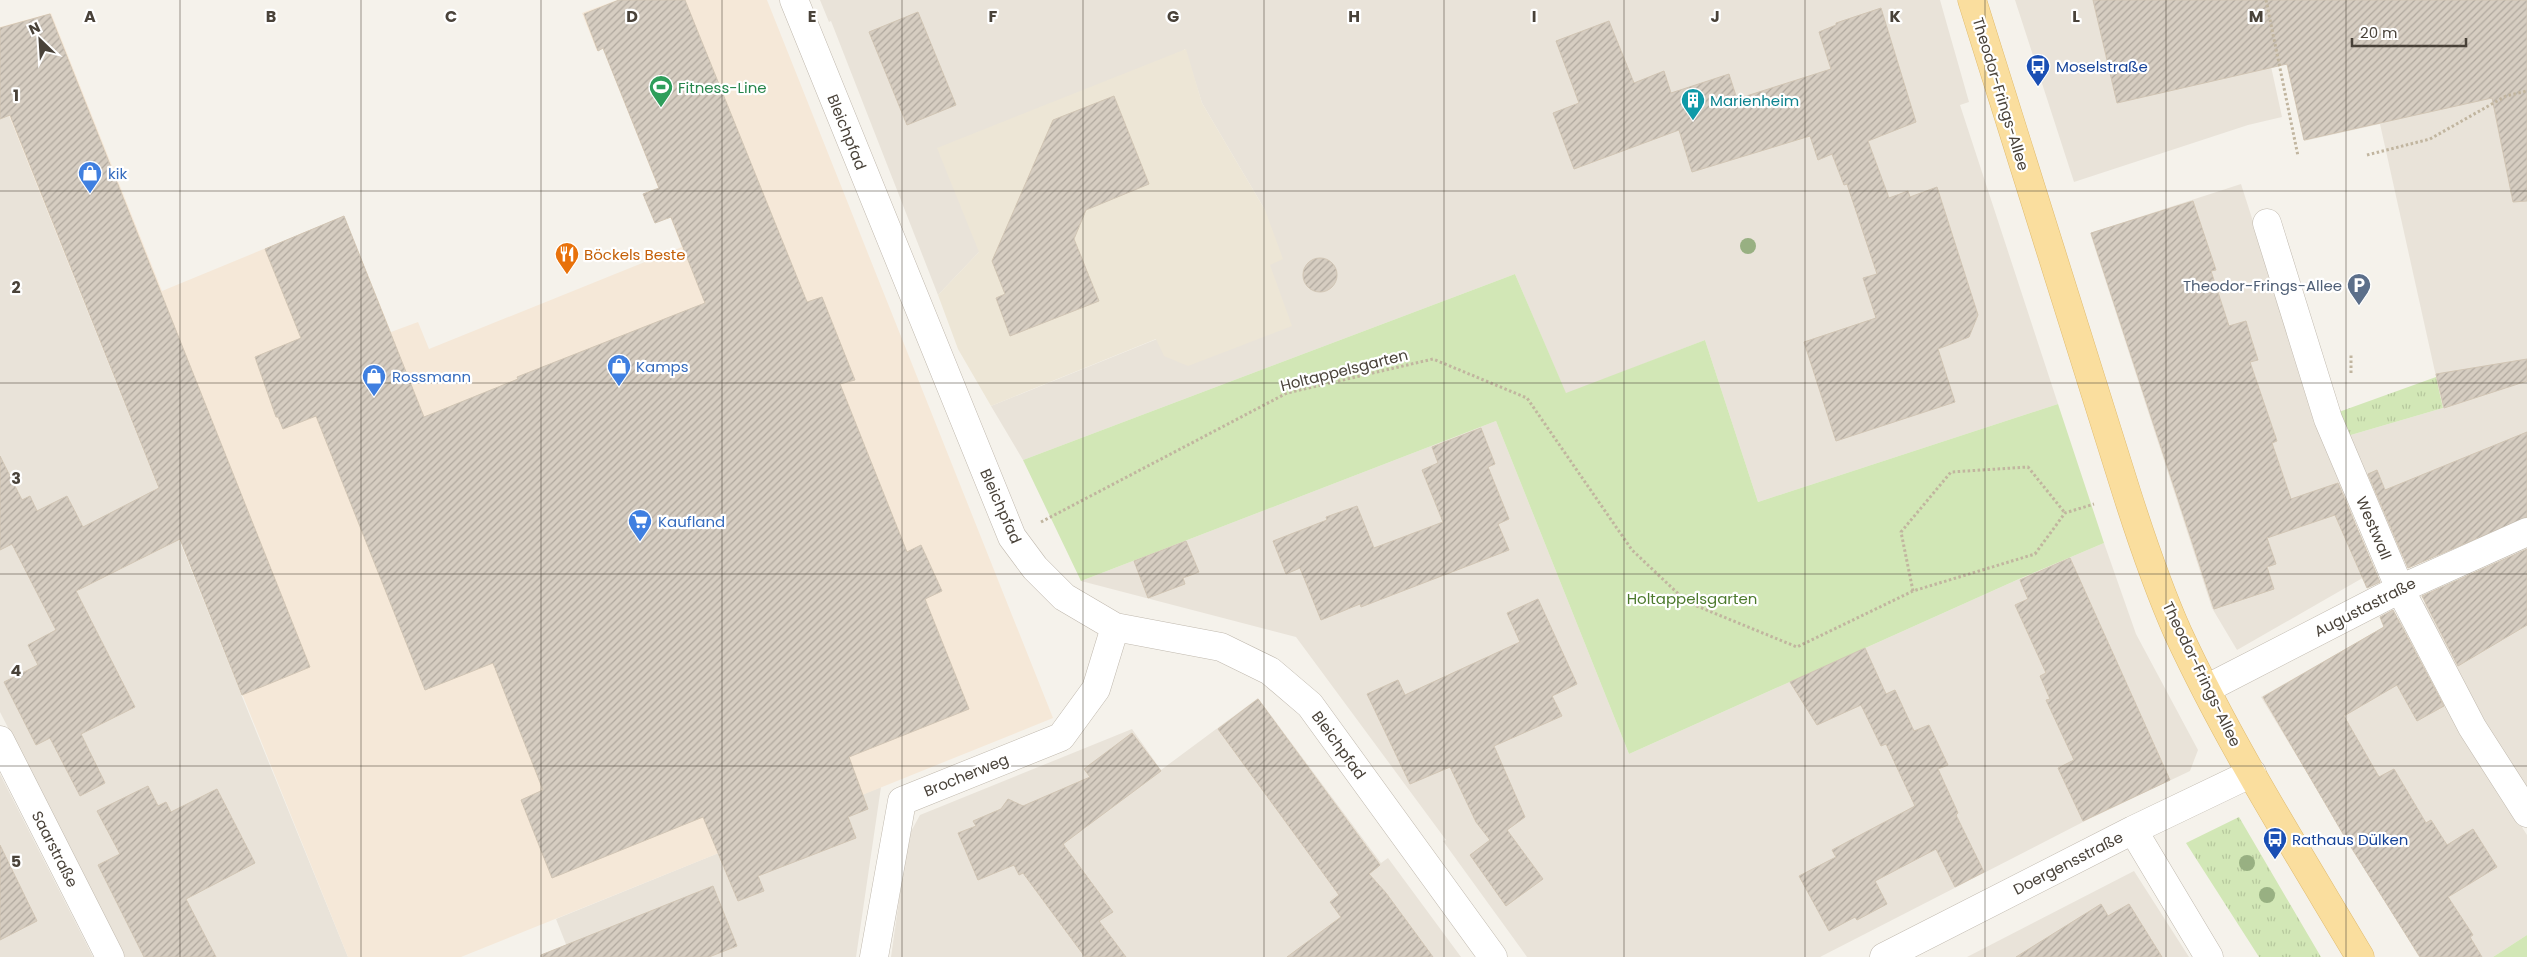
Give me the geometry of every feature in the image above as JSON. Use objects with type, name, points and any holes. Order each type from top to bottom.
[{"type":"main road","name":"Theodor-Frings-Allee","points":[[1972,0],[2127,494],[2148,557],[2178,632],[2206,689],[2252,773],[2360,957]]},
{"type":"street","name":"Bleichpfad","points":[[794,0],[1012,537],[1035,568],[1064,597],[1115,627],[1222,646],[1270,671],[1310,705],[1493,957]]},
{"type":"street","name":"Westwall","points":[[2267,223],[2328,418],[2400,589],[2472,727],[2527,812]]},
{"type":"street","name":"Augustastraße","points":[[2206,689],[2400,589],[2527,532]]},
{"type":"street","name":"Brocherweg","points":[[874,957],[902,801],[1061,736],[1096,689],[1115,627]]},
{"type":"street","name":"Saarstraße","points":[[0,740],[110,957]]},
{"type":"street","name":"Doergensstraße","points":[[1884,957],[2133,830],[2252,773]]},
{"type":"street","points":[[2133,830],[2209,957]]},
{"type":"path","points":[[2266,0],[2298,156]]},
{"type":"path","points":[[2367,155],[2430,138],[2506,96],[2527,91]]},
{"type":"path","name":"Holtappelsgarten","points":[[1012,537],[1287,393],[1433,359],[1526,398],[1632,550],[1687,602],[1796,647],[1913,591],[2035,554],[2065,513]]},
{"type":"path","points":[[1913,591],[1901,532],[1951,472],[2028,467],[2065,513],[2127,494]]},
{"type":"shaded area","points":[[617,0],[767,0],[1053,718],[461,957],[348,957],[0,93],[0,27],[51,13],[162,291],[344,216],[391,332],[418,322],[429,349],[682,247],[603,49],[597,51],[582,13]]},
{"type":"shaded area","points":[[820,0],[1940,0],[1969,102],[1960,105],[2058,404],[1758,502],[1705,340],[1566,394],[1515,274],[1023,460],[991,406],[1157,339],[1270,264],[1265,210],[1202,103],[1185,49],[979,252],[938,295],[831,21],[829,22]]},
{"type":"shaded area","points":[[2015,0],[2527,0],[2527,505],[2394,559],[2344,437],[2443,408],[2380,124],[2304,141],[2282,45],[2267,48],[2282,117],[2248,125],[2074,182]]},
{"type":"shaded area","points":[[1186,49],[1202,103],[1265,210],[1283,259],[1270,265],[1292,326],[1188,366],[1164,356],[1156,339],[991,406],[958,349],[938,295],[979,252],[937,148]]},
{"type":"shaded area","points":[[0,93],[348,957],[125,957],[0,712]]},
{"type":"shaded area","points":[[2241,184],[2299,365],[2373,572],[2237,650],[2212,608],[2090,233]]},
{"type":"shaded area","points":[[1496,421],[1629,754],[2019,579],[2104,543],[2136,634],[2198,750],[2190,771],[2083,822],[1820,957],[1527,957],[1443,841],[1446,840],[1296,637],[1081,581]]},
{"type":"shaded area","points":[[2527,555],[2527,798],[2419,606]]},
{"type":"shaded area","points":[[2399,618],[2472,748],[2527,835],[2527,935],[2493,957],[2419,957],[2261,697]]},
{"type":"shaded area","points":[[1258,698],[1381,863],[1388,858],[1461,957],[891,957],[908,837],[920,815],[1132,729],[1161,770]]},
{"type":"shaded area","points":[[0,774],[93,957],[0,957]]},
{"type":"shaded area","points":[[881,787],[856,957],[571,957],[556,919]]},
{"type":"shaded area","points":[[2134,871],[2189,957],[1967,957]]},
{"type":"green space","name":"Holtappelsgarten","points":[[1515,274],[1566,393],[1705,340],[1758,502],[2058,404],[2104,543],[2019,579],[1629,754],[1496,421],[1081,581],[1023,460]]},
{"type":"green space","points":[[2436,377],[2443,408],[2344,437],[2336,413]]},
{"type":"green space","points":[[2239,817],[2321,957],[2259,957],[2186,843]]},
{"type":"green space","points":[[2527,935],[2527,957],[2493,957]]},
{"type":"building","points":[[619,0],[685,0],[807,302],[822,297],[855,380],[840,384],[907,552],[921,545],[942,591],[925,599],[969,709],[849,757],[868,809],[848,817],[856,838],[758,876],[764,891],[738,901],[703,817],[552,878],[521,800],[543,790],[493,663],[425,690],[316,416],[283,429],[278,417],[276,417],[255,357],[301,338],[265,249],[344,216],[424,417],[518,379],[517,377],[705,303],[671,217],[655,223],[643,194],[659,188],[603,48],[598,51],[584,14]]},
{"type":"building","points":[[2093,0],[2527,0],[2527,201],[2513,202],[2492,98],[2304,140],[2287,64],[2117,103]]},
{"type":"building","points":[[1881,8],[1916,122],[1868,141],[1889,198],[1908,191],[1910,197],[1937,187],[1978,315],[1969,337],[1938,349],[1955,402],[1836,441],[1804,342],[1876,318],[1863,278],[1877,274],[1847,184],[1844,185],[1832,154],[1818,160],[1810,136],[1692,172],[1679,130],[1574,169],[1553,113],[1579,103],[1556,41],[1609,21],[1634,83],[1664,71],[1671,93],[1729,74],[1737,99],[1831,69],[1819,32],[1836,25],[1836,23]]},
{"type":"building","points":[[918,12],[956,105],[907,125],[869,32]]},
{"type":"building","points":[[50,14],[310,667],[242,695],[180,539],[76,591],[135,707],[81,734],[105,783],[80,796],[50,738],[36,745],[4,682],[38,665],[28,645],[56,630],[12,544],[0,550],[0,456],[22,500],[30,496],[37,511],[67,496],[83,527],[159,488],[10,115],[0,119],[0,28]]},
{"type":"building","points":[[1114,96],[1149,184],[1086,210],[1074,239],[1099,301],[1010,336],[996,298],[1005,294],[992,261],[1053,120]]},
{"type":"building","points":[[2193,201],[2216,270],[2211,271],[2229,326],[2246,321],[2258,360],[2250,362],[2277,441],[2272,443],[2291,499],[2338,483],[2380,582],[2367,588],[2335,515],[2267,538],[2276,564],[2267,567],[2274,589],[2214,609],[2091,233]]},
{"type":"building","points":[[1320,258],[1327,259],[1332,263],[1336,268],[1336,282],[1332,287],[1327,291],[1320,292],[1313,291],[1308,287],[1304,282],[1303,275],[1304,268],[1308,263],[1313,259]]},
{"type":"building","points":[[2527,359],[2527,381],[2444,408],[2436,374]]},
{"type":"building","points":[[1481,428],[1495,464],[1488,467],[1509,519],[1498,524],[1509,550],[1361,607],[1360,604],[1321,620],[1300,568],[1286,574],[1273,541],[1327,520],[1326,517],[1357,506],[1374,548],[1443,522],[1422,470],[1438,463],[1432,447]]},
{"type":"building","points":[[2527,432],[2527,517],[2408,568],[2368,474],[2377,470],[2385,490]]},
{"type":"building","points":[[1186,541],[1199,572],[1183,578],[1185,584],[1148,598],[1134,561]]},
{"type":"building","points":[[2527,549],[2527,625],[2458,666],[2422,596]]},
{"type":"building","points":[[2070,558],[2170,780],[2083,821],[2058,768],[2074,760],[2046,700],[2050,699],[2040,676],[2046,673],[2015,605],[2028,599],[2020,580]]},
{"type":"building","points":[[1538,599],[1577,684],[1552,696],[1562,716],[1494,746],[1525,817],[1507,830],[1543,879],[1506,906],[1470,855],[1490,840],[1476,822],[1450,767],[1410,784],[1367,694],[1398,680],[1405,695],[1520,642],[1507,613]]},
{"type":"building","points":[[2393,610],[2444,706],[2417,721],[2397,685],[2344,716],[2379,777],[2394,769],[2426,823],[2431,820],[2447,845],[2473,829],[2497,867],[2448,897],[2473,935],[2470,937],[2482,957],[2420,957],[2349,844],[2263,697],[2384,627],[2380,617]]},
{"type":"building","points":[[1865,648],[1886,694],[1895,690],[1914,731],[1929,725],[1948,765],[1938,769],[1958,813],[1956,815],[1984,872],[1955,887],[1936,849],[1875,881],[1887,904],[1857,920],[1855,917],[1829,931],[1799,876],[1836,857],[1832,850],[1915,806],[1886,744],[1881,746],[1861,705],[1817,725],[1790,682]]},
{"type":"building","points":[[1258,699],[1380,865],[1369,874],[1386,893],[1433,957],[1287,957],[1341,917],[1330,902],[1339,895],[1218,729]]},
{"type":"building","points":[[1132,733],[1161,771],[1063,844],[1113,912],[1099,921],[1126,957],[1085,957],[1023,873],[1019,875],[1014,865],[978,880],[958,833],[976,826],[973,821],[1001,809],[1008,799],[1023,806],[1090,777],[1084,769]]},
{"type":"building","points":[[148,786],[158,806],[166,802],[171,812],[217,789],[255,863],[186,899],[216,957],[144,957],[98,865],[120,854],[97,811]]},
{"type":"building","points":[[0,845],[37,921],[0,940]]},
{"type":"building","points":[[713,886],[737,946],[709,957],[541,957],[541,955]]},
{"type":"building","points":[[2101,904],[2108,916],[2129,904],[2162,957],[2016,957]]},
{"type":"place","name":"Moselstraße","points":[[2038,87]]},
{"type":"place","name":"Fitness-Line","points":[[661,108]]},
{"type":"place","name":"Marienheim","points":[[1693,121]]},
{"type":"place","name":"kik","points":[[90,194]]},
{"type":"place","name":"Böckels Beste","points":[[567,275]]},
{"type":"place","name":"Theodor-Frings-Allee","points":[[2359,306]]},
{"type":"place","name":"Kamps","points":[[619,387]]},
{"type":"place","name":"Rossmann","points":[[374,397]]},
{"type":"place","name":"Kaufland","points":[[640,542]]},
{"type":"place","name":"Rathaus Dülken","points":[[2275,860]]}]
